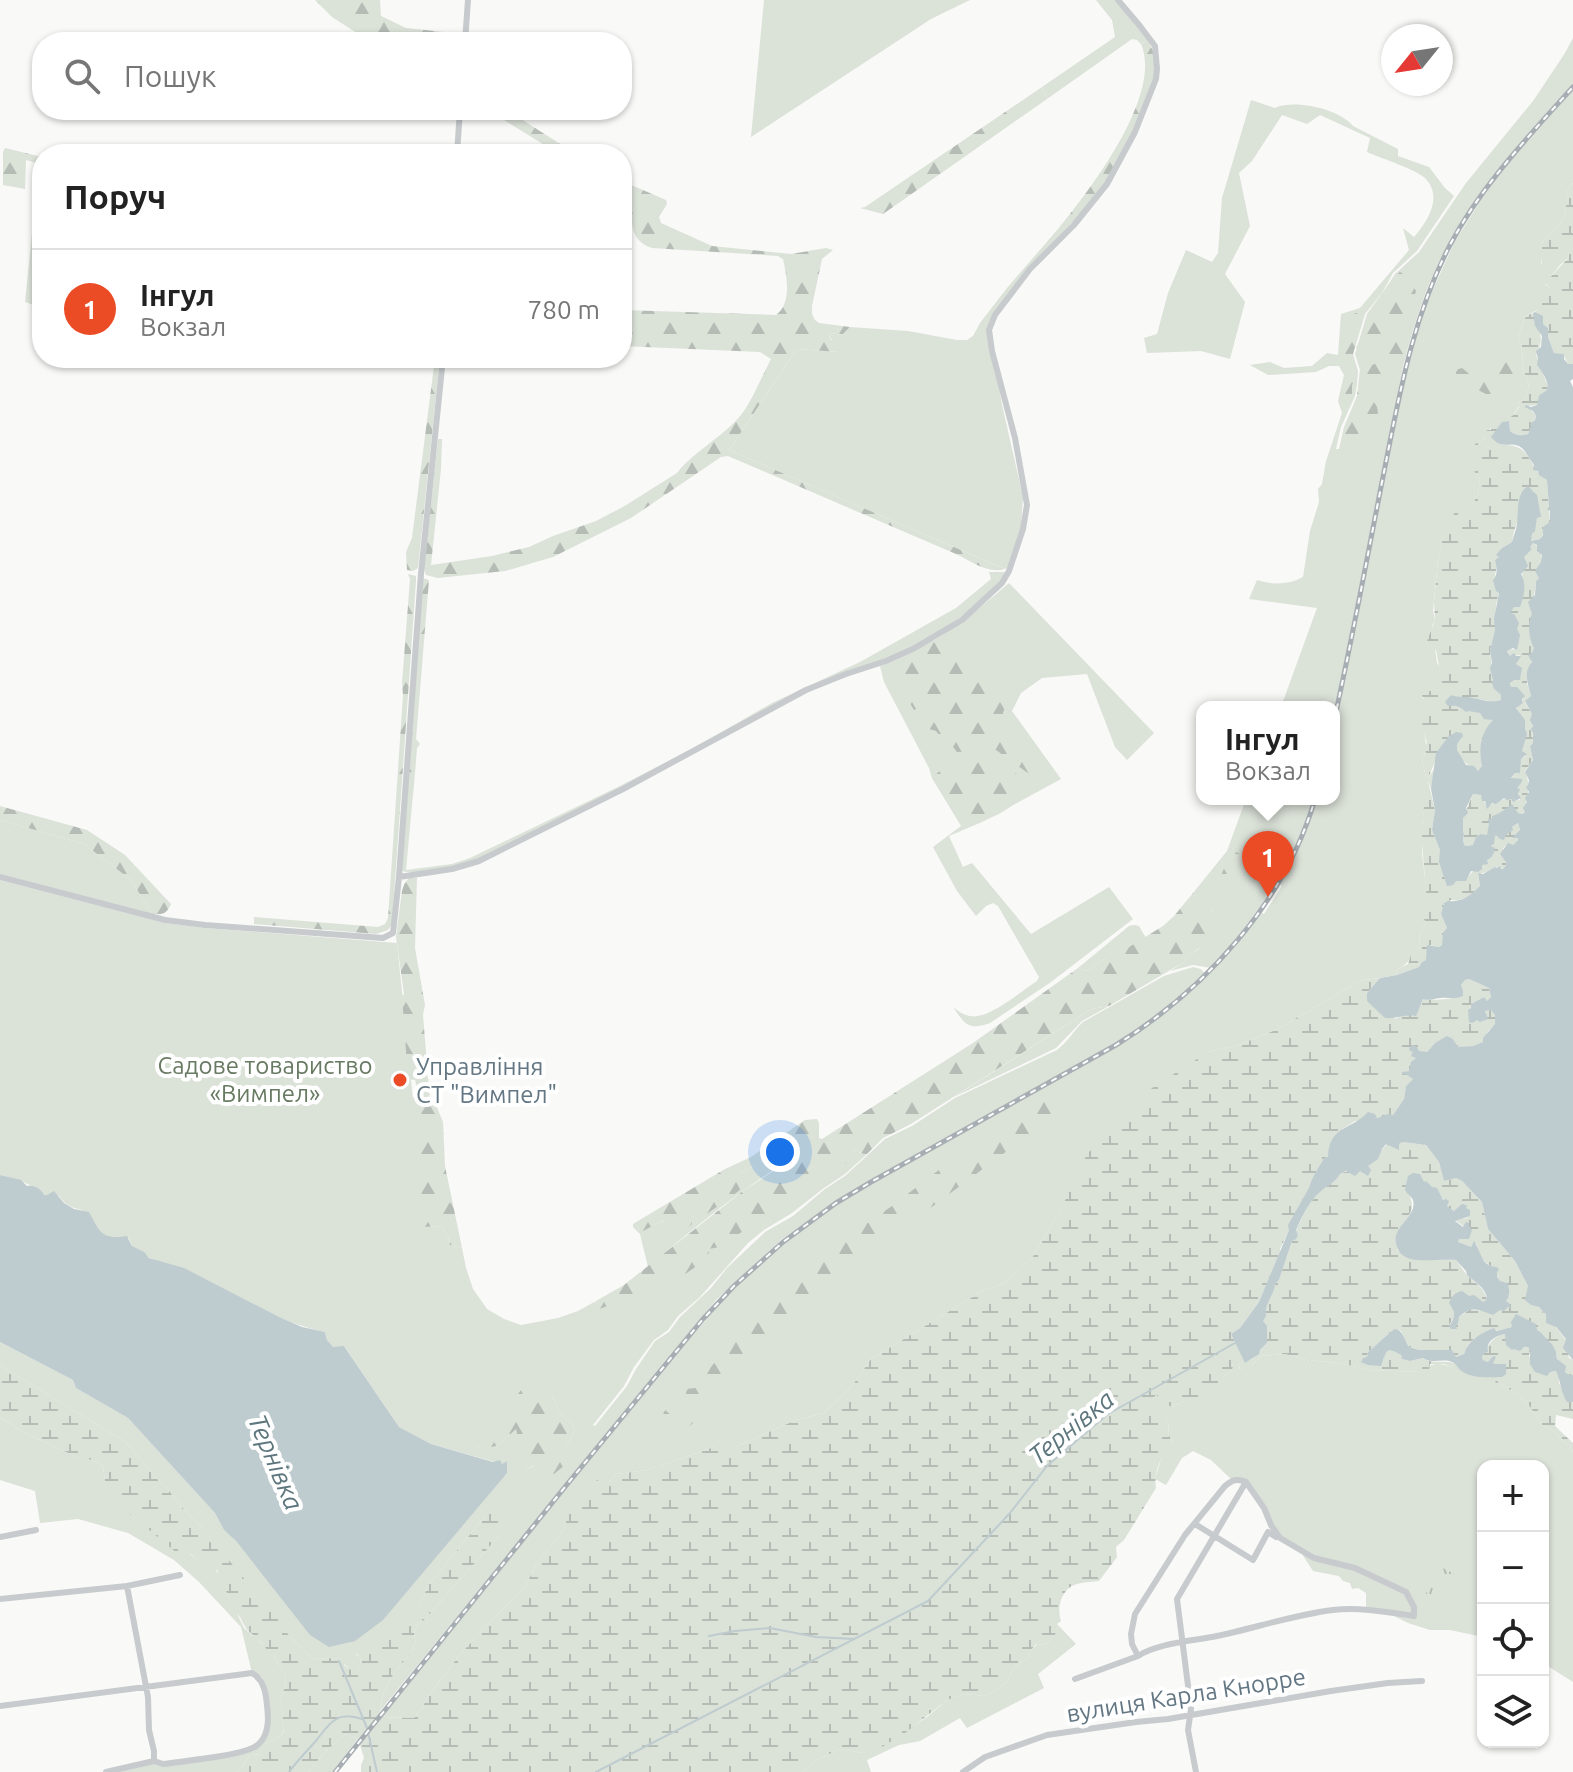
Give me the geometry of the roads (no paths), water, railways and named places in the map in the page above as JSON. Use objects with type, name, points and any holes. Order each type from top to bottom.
[{"type":"street","points":[[466,32],[468,0]]},
{"type":"street","points":[[399,877],[452,869],[479,861],[623,789],[806,690],[913,649],[962,620],[1002,583],[1023,529],[1027,505],[1015,438],[989,330],[995,315],[1030,269],[1074,225],[1107,184],[1135,132],[1156,79],[1155,46],[1118,0]]},
{"type":"street","points":[[458,144],[459,120]]},
{"type":"street","points":[[0,877],[165,920],[383,938],[391,935],[399,877],[421,574],[442,368]]},
{"type":"street","points":[[1138,1656],[1131,1634],[1135,1614],[1185,1535],[1232,1480],[1246,1482],[1280,1538]]},
{"type":"street","points":[[1196,1772],[1188,1730],[1191,1709],[1177,1599],[1246,1482]]},
{"type":"street","points":[[1075,1679],[1144,1653],[1334,1610],[1366,1609],[1414,1616],[1414,1607],[1406,1592],[1355,1568],[1314,1558],[1268,1532],[1253,1560],[1195,1524]]},
{"type":"street","points":[[0,1537],[36,1530]]},
{"type":"street","points":[[0,1599],[127,1586],[180,1575]]},
{"type":"street","points":[[127,1586],[148,1697],[154,1761]]},
{"type":"street","points":[[0,1706],[252,1673],[259,1677],[269,1724],[254,1748],[234,1754],[163,1764],[154,1761],[106,1772]]},
{"type":"street","name":"вулиця Карла Кнорре","points":[[963,1772],[985,1757],[1047,1735],[1190,1716],[1331,1691],[1422,1681]]},
{"type":"water","points":[[1533,313],[1543,316],[1554,353],[1564,354],[1568,364],[1573,364],[1573,379],[1570,381],[1573,387],[1573,1360],[1563,1348],[1566,1339],[1556,1327],[1546,1323],[1546,1315],[1539,1307],[1525,1300],[1528,1286],[1515,1261],[1488,1229],[1482,1202],[1462,1181],[1456,1178],[1444,1181],[1439,1162],[1426,1145],[1403,1142],[1399,1144],[1399,1150],[1386,1144],[1378,1159],[1368,1166],[1371,1170],[1368,1176],[1360,1171],[1355,1176],[1346,1171],[1309,1204],[1266,1307],[1263,1321],[1267,1326],[1267,1343],[1259,1354],[1245,1363],[1231,1334],[1240,1328],[1259,1302],[1289,1230],[1288,1225],[1318,1168],[1328,1157],[1332,1139],[1368,1112],[1377,1118],[1393,1115],[1404,1099],[1406,1086],[1413,1079],[1402,1072],[1409,1071],[1411,1062],[1416,1058],[1411,1056],[1413,1052],[1409,1048],[1413,1045],[1419,1051],[1427,1052],[1447,1036],[1458,1047],[1473,1046],[1483,1042],[1495,1024],[1495,1015],[1491,1010],[1485,1011],[1488,1019],[1469,1022],[1471,1004],[1484,997],[1487,1001],[1491,997],[1489,988],[1469,979],[1461,985],[1463,996],[1423,999],[1416,1016],[1385,1018],[1367,1001],[1367,993],[1380,978],[1419,967],[1426,960],[1427,945],[1442,945],[1443,933],[1447,928],[1441,914],[1444,903],[1462,899],[1475,891],[1480,886],[1478,873],[1483,874],[1500,866],[1503,869],[1507,864],[1500,854],[1508,843],[1513,845],[1518,840],[1512,838],[1520,830],[1518,823],[1504,840],[1495,836],[1494,844],[1490,846],[1495,850],[1487,860],[1488,864],[1482,865],[1478,872],[1471,871],[1466,881],[1456,881],[1447,886],[1439,862],[1440,850],[1432,830],[1435,810],[1431,789],[1436,753],[1456,732],[1463,736],[1457,750],[1466,765],[1474,766],[1478,771],[1482,766],[1482,741],[1493,720],[1484,719],[1480,713],[1466,712],[1458,706],[1448,706],[1445,702],[1451,695],[1501,700],[1501,695],[1494,689],[1490,668],[1499,593],[1493,580],[1497,568],[1495,560],[1502,548],[1512,542],[1519,500],[1528,486],[1537,495],[1541,517],[1537,518],[1531,541],[1540,539],[1543,527],[1550,522],[1547,480],[1533,470],[1534,465],[1522,448],[1500,444],[1491,437],[1502,422],[1509,421],[1512,433],[1528,434],[1536,416],[1525,407],[1537,405],[1539,396],[1547,389],[1546,380],[1537,365],[1536,351],[1541,347],[1542,336],[1535,326]],"holes":[[[1533,543],[1537,545],[1537,551],[1542,555],[1535,571],[1539,578],[1535,595],[1528,602],[1532,614],[1530,636],[1534,648],[1528,655],[1532,662],[1527,674],[1531,696],[1525,701],[1532,714],[1533,743],[1530,746],[1533,760],[1525,772],[1529,780],[1527,802],[1523,808],[1525,812],[1518,813],[1512,804],[1488,819],[1487,835],[1480,834],[1473,845],[1465,846],[1463,818],[1468,813],[1466,808],[1473,794],[1481,795],[1487,809],[1504,798],[1513,802],[1521,798],[1518,794],[1520,789],[1517,788],[1522,779],[1511,778],[1515,773],[1520,773],[1521,759],[1527,754],[1522,751],[1527,734],[1525,720],[1516,708],[1523,703],[1525,696],[1510,683],[1520,680],[1522,668],[1516,664],[1521,656],[1514,653],[1510,656],[1507,651],[1517,650],[1519,623],[1510,613],[1514,607],[1520,607],[1523,599],[1521,574],[1528,566],[1524,557],[1532,549]]]},
{"type":"water","points":[[1420,1174],[1424,1182],[1437,1188],[1443,1200],[1449,1201],[1447,1206],[1454,1211],[1462,1204],[1467,1205],[1470,1216],[1455,1221],[1463,1227],[1466,1222],[1469,1223],[1472,1230],[1469,1239],[1459,1239],[1458,1242],[1471,1247],[1474,1241],[1485,1261],[1497,1267],[1497,1277],[1508,1285],[1506,1301],[1511,1309],[1508,1307],[1493,1315],[1468,1311],[1459,1317],[1457,1329],[1451,1329],[1449,1326],[1454,1314],[1449,1303],[1454,1295],[1462,1291],[1483,1302],[1487,1299],[1482,1288],[1456,1260],[1416,1260],[1399,1251],[1397,1234],[1413,1206],[1413,1200],[1405,1190],[1408,1176]]},
{"type":"water","points":[[0,1175],[21,1180],[44,1195],[54,1191],[74,1209],[89,1212],[102,1233],[112,1237],[127,1236],[132,1246],[149,1258],[184,1268],[279,1317],[325,1332],[333,1347],[344,1346],[399,1427],[431,1444],[493,1462],[500,1460],[502,1464],[507,1461],[507,1473],[383,1620],[355,1641],[329,1647],[310,1635],[237,1542],[224,1530],[215,1513],[128,1418],[76,1388],[73,1380],[0,1342]]},
{"type":"water","points":[[1516,1314],[1536,1324],[1537,1330],[1552,1344],[1557,1359],[1566,1366],[1565,1372],[1573,1375],[1573,1402],[1567,1402],[1556,1371],[1547,1376],[1535,1372],[1530,1364],[1528,1347],[1520,1351],[1512,1350],[1506,1345],[1505,1334],[1492,1340],[1488,1352],[1482,1357],[1488,1362],[1493,1356],[1496,1357],[1494,1364],[1506,1364],[1506,1374],[1502,1377],[1472,1376],[1454,1363],[1423,1358],[1410,1361],[1392,1351],[1387,1352],[1381,1366],[1361,1362],[1394,1329],[1402,1333],[1409,1347],[1452,1350],[1456,1357],[1464,1354],[1472,1341],[1484,1332],[1512,1327],[1511,1322]]},
{"type":"waterway","name":"Тернівка","points":[[596,1772],[928,1601],[1010,1513],[1047,1466],[1108,1414],[1235,1343]]},
{"type":"waterway","points":[[709,1636],[770,1628],[816,1637],[854,1639]]},
{"type":"waterway","name":"Тернівка","points":[[339,1661],[367,1728],[377,1772]]},
{"type":"waterway","points":[[289,1772],[334,1721],[345,1716],[362,1719]]},
{"type":"railway","points":[[1338,701],[1401,388],[1426,301],[1450,245],[1476,202],[1573,87]]},
{"type":"railway","points":[[335,1772],[569,1482],[703,1319],[734,1286],[783,1242],[836,1203],[1116,1045],[1180,998],[1238,940],[1262,908],[1284,873],[1313,805]]},
{"type":"place","name":"Інгул","points":[[1268,897]]},
{"type":"place","name":"Управління СТ \"Вимпел\"","points":[[400,1080]]},
{"type":"park label","name":"Садове товариство «Вимпел»","points":[[265,1079]]}]
